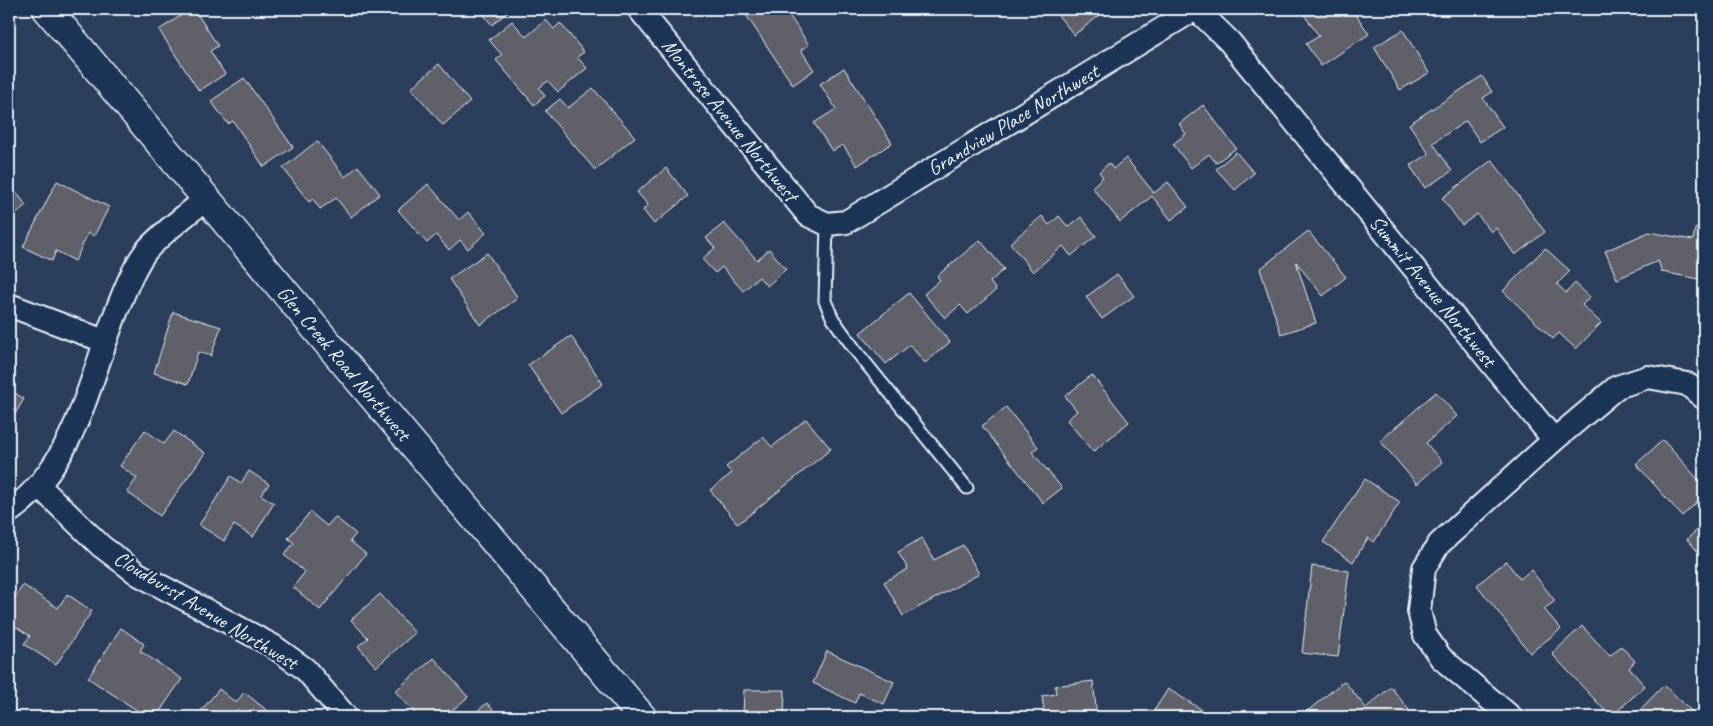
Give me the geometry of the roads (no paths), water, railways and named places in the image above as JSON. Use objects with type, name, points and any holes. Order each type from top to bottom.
[{"type":"main road","name":"Glen Creek Road Northwest","points":[[47,9],[642,717]]},
{"type":"street","name":"Montrose Avenue Northwest","points":[[639,9],[808,215],[828,224]]},
{"type":"street","name":"Grandview Place Northwest","points":[[828,224],[846,222],[1196,9]]},
{"type":"street","name":"Summit Avenue Northwest","points":[[1196,9],[1229,42],[1554,440]]},
{"type":"street","points":[[9,512],[39,486],[64,450],[80,416],[104,341],[128,281],[147,250],[206,199]]},
{"type":"street","points":[[9,305],[104,341]]},
{"type":"street","points":[[1511,717],[1441,658],[1425,635],[1419,611],[1424,568],[1439,544],[1554,440],[1617,387],[1648,377],[1686,384],[1704,398]]},
{"type":"street","name":"Cloudburst Avenue Northwest","points":[[39,486],[101,546],[138,574],[273,646],[305,669],[343,716]]},
{"type":"lane","points":[[828,224],[825,301],[833,319],[856,351],[967,488]]}]
